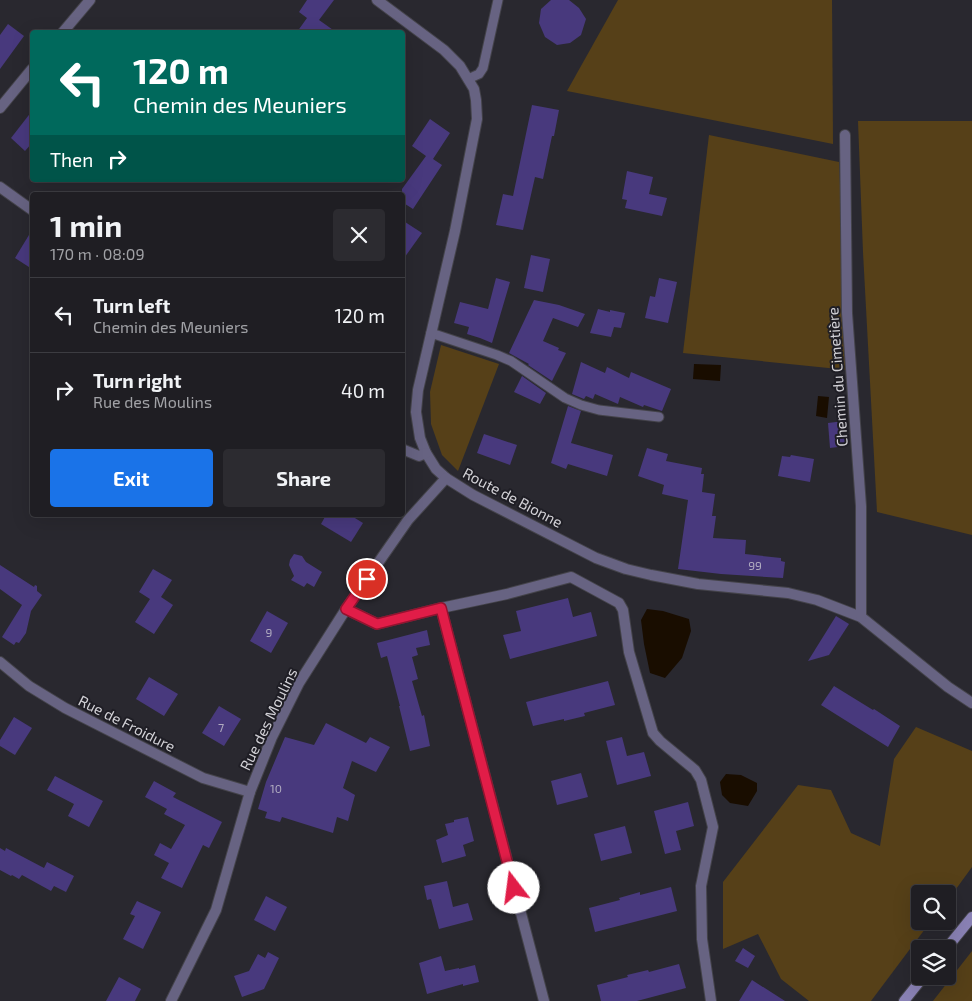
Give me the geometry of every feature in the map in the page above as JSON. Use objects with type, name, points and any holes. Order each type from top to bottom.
[{"type":"main road","points":[[953,940],[972,917]]},
{"type":"main road","points":[[904,1001],[917,985]]},
{"type":"street","points":[[65,30],[90,0]]},
{"type":"street","name":"Route de Bionne","points":[[377,0],[444,50],[460,66],[474,89],[476,100],[478,119],[455,231],[418,390],[416,412],[420,438],[426,453],[436,469],[446,478],[473,495],[596,558],[626,569],[698,584],[788,593],[817,600],[861,616],[948,687],[972,703]]},
{"type":"street","points":[[0,108],[30,71]]},
{"type":"street","name":"Chemin du Cimetière","points":[[845,135],[847,313],[861,506],[861,616]]},
{"type":"street","points":[[0,187],[30,209]]},
{"type":"street","points":[[405,450],[419,456],[426,453]]},
{"type":"street","name":"Rue des Moulins","points":[[171,1001],[216,910],[250,792],[272,737],[299,683],[346,609],[408,520],[446,478]]},
{"type":"street","points":[[346,609],[377,624],[571,577],[619,603],[623,610],[629,652],[653,733],[695,770],[701,780],[713,827],[701,886],[702,939],[711,1001]]},
{"type":"street","points":[[441,608],[544,1001]]},
{"type":"street","name":"Rue de Froidure","points":[[0,662],[29,686],[74,712],[203,778],[250,792]]},
{"type":"lane","points":[[468,79],[479,74],[483,68],[498,0]]},
{"type":"lane","points":[[431,333],[511,361],[565,398],[581,405],[599,410],[659,418]]},
{"type":"shaded area","points":[[618,0],[832,0],[833,144],[567,91]]},
{"type":"shaded area","points":[[858,121],[972,121],[972,535],[877,512]]},
{"type":"shaded area","points":[[709,135],[839,162],[848,370],[683,353]]},
{"type":"shaded area","points":[[441,345],[499,364],[458,471],[442,455],[431,424],[430,392]]},
{"type":"shaded area","points":[[694,364],[721,365],[720,381],[693,379]]},
{"type":"shaded area","points":[[818,396],[829,397],[827,418],[816,416]]},
{"type":"shaded area","points":[[647,609],[663,611],[689,619],[691,631],[682,658],[665,678],[650,673],[641,620]]},
{"type":"shaded area","points":[[916,727],[972,751],[972,867],[956,889],[956,885],[911,885],[911,930],[924,930],[917,940],[911,940],[911,948],[871,1001],[809,1001],[781,979],[758,934],[723,949],[723,882],[798,785],[831,790],[851,833],[880,846],[894,759]]},
{"type":"shaded area","points":[[726,774],[741,775],[757,783],[757,791],[748,806],[730,803],[722,795],[720,782]]},
{"type":"shaded area","points":[[972,951],[972,1001],[933,1001],[945,985],[956,985],[956,972]]},
{"type":"building","points":[[307,0],[334,0],[319,20],[333,30],[298,30],[307,18],[299,12]]},
{"type":"building","points":[[551,0],[569,0],[579,8],[586,19],[581,35],[570,43],[557,45],[545,37],[539,23],[541,9]]},
{"type":"building","points":[[8,24],[24,36],[0,69],[0,35]]},
{"type":"building","points":[[532,105],[559,110],[543,179],[535,177],[523,230],[496,225],[503,194],[513,196]]},
{"type":"building","points":[[30,114],[30,145],[25,151],[11,138]]},
{"type":"building","points":[[430,119],[450,133],[433,159],[442,165],[413,209],[405,204],[405,192],[402,192],[402,189],[426,156],[412,146]]},
{"type":"building","points":[[627,171],[653,177],[649,194],[667,198],[662,216],[625,208],[627,200],[622,199]]},
{"type":"building","points":[[405,222],[422,233],[405,257]]},
{"type":"building","points":[[30,233],[30,268],[15,258]]},
{"type":"building","points":[[531,255],[550,259],[543,292],[524,288]]},
{"type":"building","points":[[496,278],[510,282],[492,343],[467,334],[469,327],[454,323],[460,302],[488,309]]},
{"type":"building","points":[[659,278],[677,282],[668,323],[645,318],[650,296],[655,297]]},
{"type":"building","points":[[534,300],[559,305],[585,314],[578,327],[553,318],[543,341],[566,353],[552,381],[529,364],[509,353]]},
{"type":"building","points":[[598,309],[625,313],[621,328],[614,327],[611,337],[590,333]]},
{"type":"building","points":[[581,362],[605,373],[607,367],[629,378],[631,372],[671,389],[662,411],[644,405],[643,407],[620,397],[618,404],[595,394],[593,399],[586,396],[584,399],[572,394]]},
{"type":"building","points":[[522,376],[546,393],[540,404],[514,392]]},
{"type":"building","points":[[568,406],[581,411],[571,443],[613,455],[607,476],[568,464],[566,469],[551,463]]},
{"type":"building","points":[[844,421],[846,446],[830,448],[828,423]]},
{"type":"building","points":[[484,434],[517,445],[510,465],[477,453]]},
{"type":"building","points":[[647,448],[668,454],[666,461],[702,468],[701,474],[704,474],[702,492],[715,494],[712,516],[716,516],[713,538],[746,540],[745,554],[781,558],[781,561],[785,562],[783,578],[678,569],[688,500],[662,494],[664,485],[638,476]]},
{"type":"building","points":[[791,455],[814,459],[810,482],[778,476],[782,456],[790,457]]},
{"type":"building","points":[[325,517],[353,517],[363,523],[351,542],[321,524]]},
{"type":"building","points":[[294,554],[302,556],[306,562],[322,572],[314,587],[307,583],[304,587],[291,580],[294,576],[289,565]]},
{"type":"building","points":[[0,565],[34,587],[35,585],[37,586],[37,591],[42,595],[31,611],[26,633],[19,643],[16,642],[14,645],[2,637],[22,605],[0,589]]},
{"type":"building","points":[[153,569],[172,580],[161,597],[173,605],[154,634],[135,622],[150,599],[139,592]]},
{"type":"building","points":[[568,598],[573,617],[591,612],[597,636],[510,659],[503,635],[521,631],[516,611]]},
{"type":"building","points":[[267,611],[288,623],[271,653],[250,641]]},
{"type":"building","points":[[836,616],[849,624],[829,655],[808,661]]},
{"type":"building","points":[[427,630],[430,645],[416,648],[418,655],[412,657],[418,679],[412,681],[422,716],[424,715],[430,746],[410,751],[387,656],[381,658],[377,643]]},
{"type":"building","points":[[149,677],[178,694],[164,716],[136,699]]},
{"type":"building","points":[[608,681],[615,705],[584,713],[585,716],[533,726],[526,702]]},
{"type":"building","points":[[834,686],[900,726],[888,747],[821,705]]},
{"type":"building","points":[[219,706],[241,719],[224,746],[202,733]]},
{"type":"building","points":[[14,717],[32,728],[15,755],[0,746],[0,740]]},
{"type":"building","points":[[326,723],[366,743],[370,737],[390,747],[376,772],[352,761],[343,788],[355,795],[348,821],[337,817],[333,833],[282,817],[280,822],[265,818],[267,812],[258,809],[266,782],[285,737],[314,745]]},
{"type":"building","points":[[622,737],[627,756],[644,752],[651,776],[617,785],[606,741]]},
{"type":"building","points":[[581,773],[588,797],[557,805],[551,781]]},
{"type":"building","points":[[55,776],[103,801],[89,827],[68,816],[74,804],[47,790]]},
{"type":"building","points":[[154,781],[176,793],[173,797],[222,822],[209,848],[203,845],[182,888],[161,878],[169,863],[154,855],[160,843],[171,849],[185,825],[164,814],[167,809],[145,797]]},
{"type":"building","points":[[688,802],[694,826],[676,831],[681,850],[665,854],[654,811]]},
{"type":"building","points":[[468,817],[474,841],[463,845],[466,856],[442,863],[436,840],[448,835],[445,824]]},
{"type":"building","points":[[625,826],[632,853],[601,861],[594,834]]},
{"type":"building","points":[[0,848],[5,851],[6,848],[44,868],[47,862],[74,876],[66,892],[54,886],[51,891],[22,875],[19,879],[0,870]]},
{"type":"building","points":[[447,881],[453,907],[468,903],[473,920],[439,929],[431,899],[427,900],[424,886]]},
{"type":"building","points":[[671,887],[677,911],[595,932],[589,908],[620,900],[619,898],[640,892],[640,895]]},
{"type":"building","points":[[266,896],[287,907],[275,931],[254,920]]},
{"type":"building","points":[[137,901],[161,912],[143,949],[123,939],[135,916],[130,914]]},
{"type":"building","points":[[743,948],[755,956],[748,968],[735,961]]},
{"type":"building","points":[[268,952],[279,958],[264,989],[242,997],[234,976],[249,971],[258,954],[265,958]]},
{"type":"building","points":[[441,956],[445,971],[475,965],[479,982],[463,986],[463,984],[427,994],[419,963]]},
{"type":"building","points":[[679,964],[686,988],[637,1001],[601,1001],[597,985],[628,977],[627,975],[648,970],[649,972]]},
{"type":"building","points":[[119,977],[141,989],[135,1001],[106,1001]]},
{"type":"building","points":[[752,980],[785,1001],[739,1001]]},
{"type":"route","points":[[367,579],[346,609],[377,624],[441,608],[514,888]]}]
